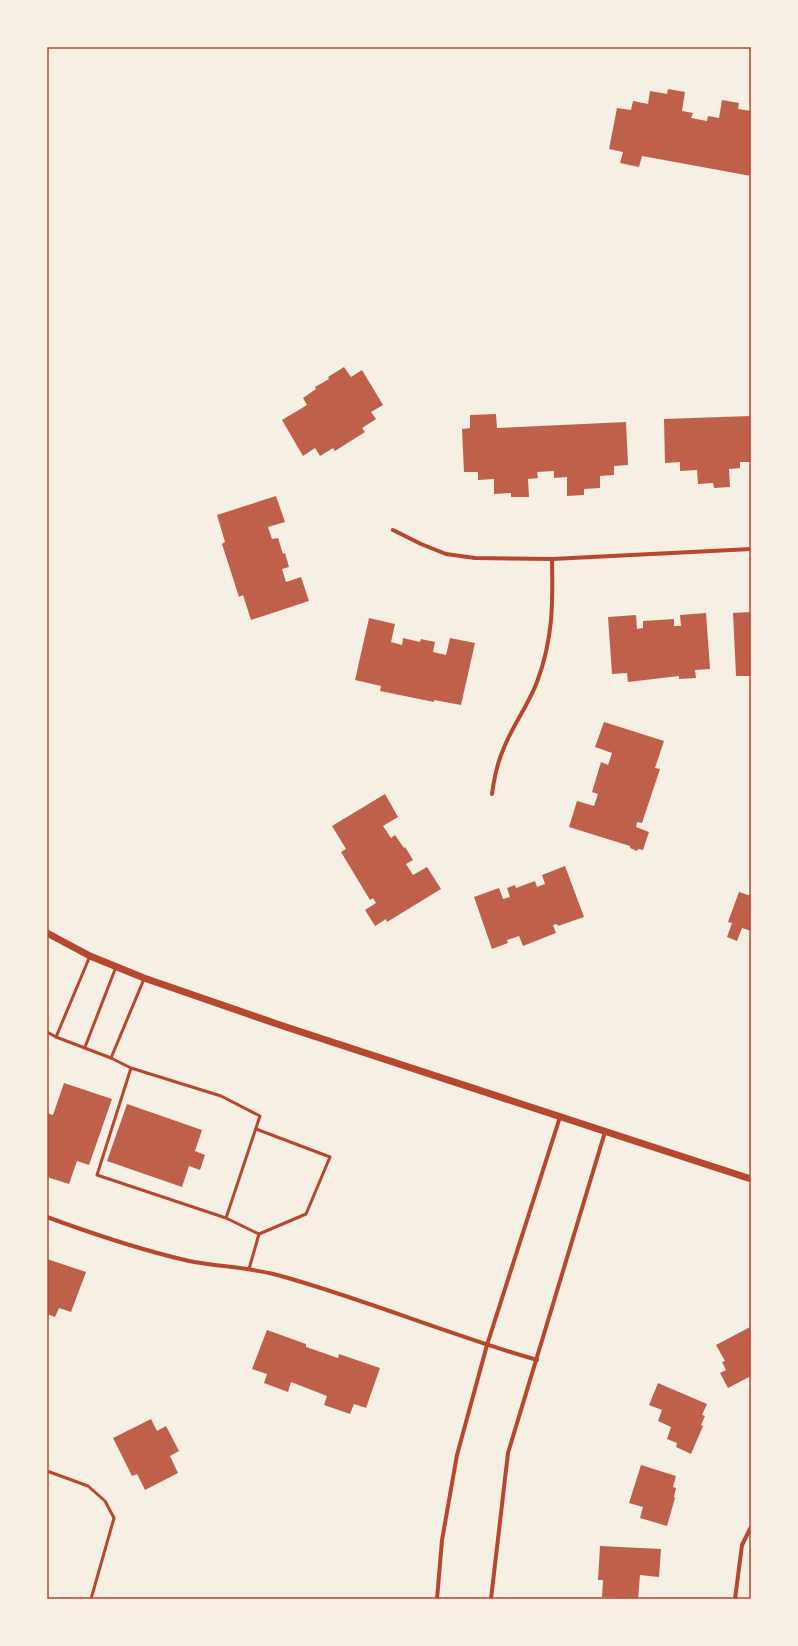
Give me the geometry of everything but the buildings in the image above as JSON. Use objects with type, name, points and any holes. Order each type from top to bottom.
[{"type":"street","points":[[393,530],[446,554],[474,558],[552,559],[751,549]]},
{"type":"street","points":[[492,794],[496,770],[503,749],[526,708],[537,682],[546,652],[552,626],[552,559]]},
{"type":"street","points":[[47,933],[90,956],[144,978],[283,1026],[751,1179]]},
{"type":"street","points":[[438,1599],[442,1540],[457,1455],[487,1345],[560,1116]]},
{"type":"street","points":[[491,1599],[508,1453],[605,1132]]},
{"type":"street","points":[[47,1217],[143,1249],[190,1261],[280,1275],[487,1345],[537,1360]]},
{"type":"street","points":[[735,1599],[742,1545],[751,1527]]},
{"type":"lane","points":[[56,1037],[90,956]]},
{"type":"lane","points":[[85,1047],[116,966]]},
{"type":"lane","points":[[111,1058],[144,978]]},
{"type":"lane","points":[[47,1032],[56,1037],[111,1058],[131,1068],[222,1096],[260,1116],[226,1218]]},
{"type":"lane","points":[[131,1068],[97,1175],[226,1218],[259,1234],[306,1214],[330,1157],[256,1128]]},
{"type":"lane","points":[[249,1269],[259,1234]]},
{"type":"lane","points":[[47,1471],[88,1486],[104,1501],[114,1518],[91,1599]]}]
